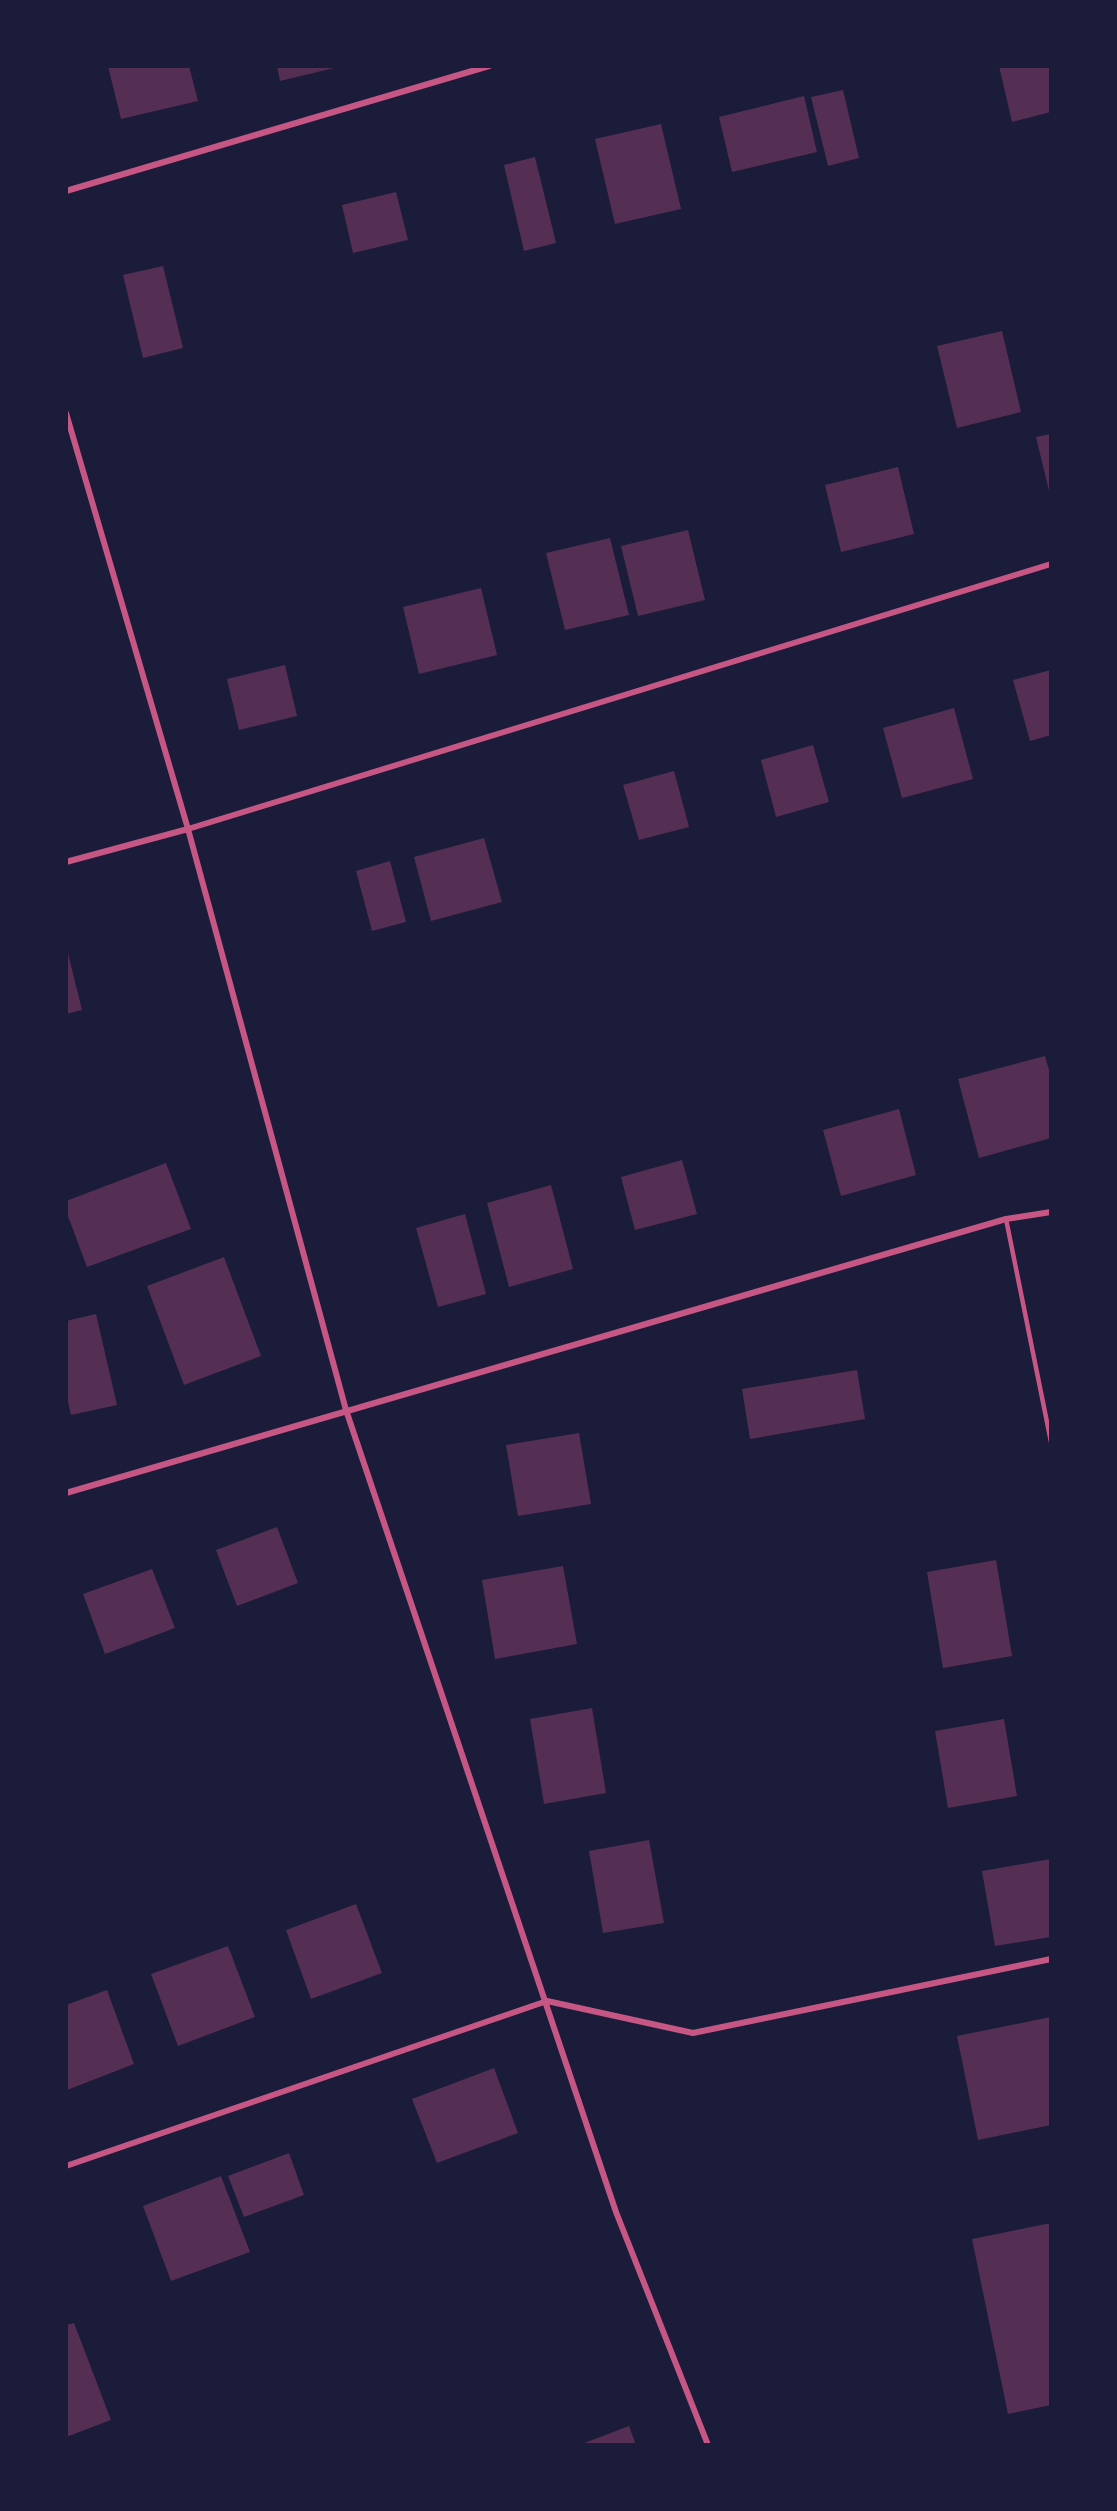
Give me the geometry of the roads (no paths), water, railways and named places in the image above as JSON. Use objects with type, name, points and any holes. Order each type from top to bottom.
[{"type":"street","points":[[66,191],[489,66]]},
{"type":"street","points":[[66,413],[188,829],[346,1410],[547,2001],[616,2212],[708,2445]]},
{"type":"street","points":[[66,862],[188,829],[1051,564]]},
{"type":"street","points":[[66,1493],[1006,1219],[1051,1212]]},
{"type":"street","points":[[66,2166],[547,2001],[693,2033],[1051,1959]]},
{"type":"lane","points":[[1006,1219],[1051,1442]]}]
